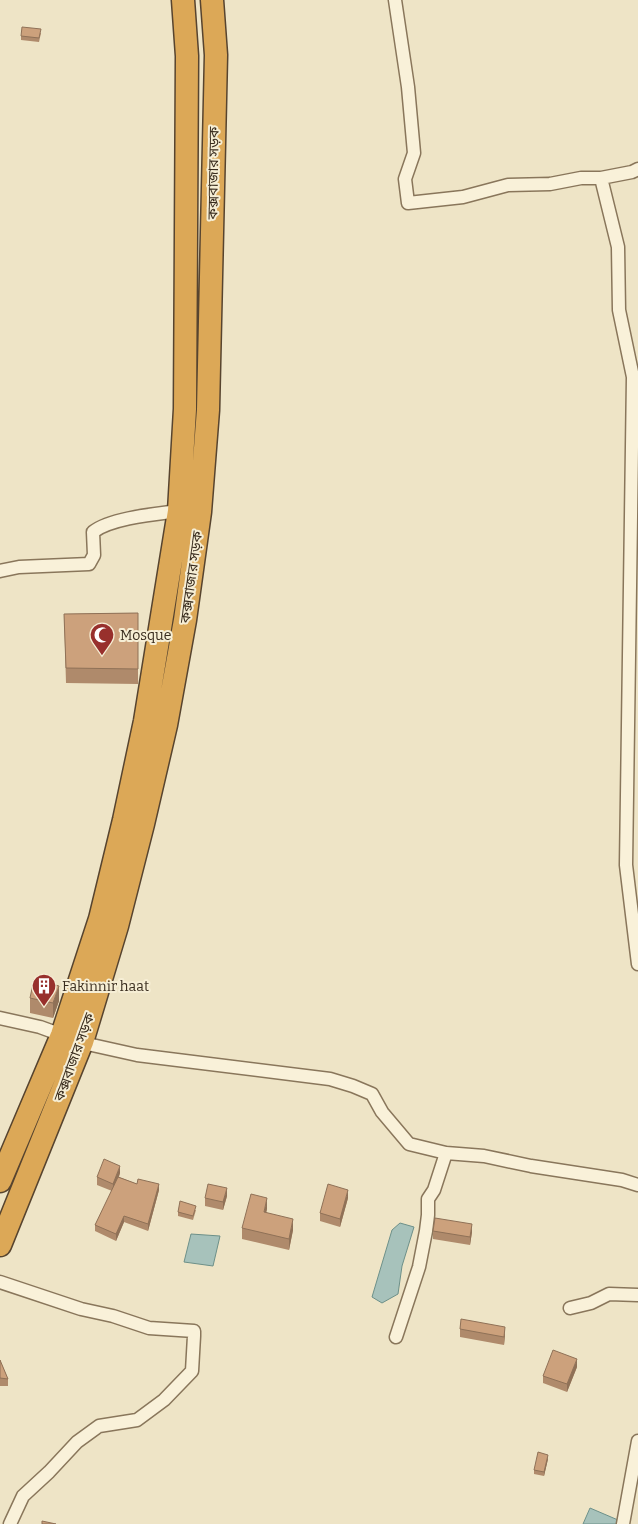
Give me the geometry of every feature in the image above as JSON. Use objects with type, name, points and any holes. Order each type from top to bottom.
[{"type":"highway","name":"কক্সবাজার সড়ক","points":[[0,1245],[72,1038],[117,926],[166,724],[185,620],[190,512],[185,399],[187,56],[183,0]]},
{"type":"highway","name":"কক্সবাজার সড়ক","points":[[190,512],[208,400],[216,56],[212,0]]},
{"type":"highway","name":"কক্সবাজার সড়ক","points":[[0,1181],[72,1038]]},
{"type":"street","points":[[396,0],[408,87],[414,153],[405,179],[408,203],[463,197],[508,185],[550,184],[581,178],[600,178],[632,172],[638,169]]},
{"type":"street","points":[[600,178],[618,247],[619,310],[633,377],[626,865],[638,964]]},
{"type":"street","points":[[0,570],[19,567],[89,564],[94,554],[93,532],[100,527],[132,518],[190,512]]},
{"type":"street","points":[[0,1018],[40,1027],[92,1046],[137,1055],[330,1079],[372,1094],[382,1112],[409,1144],[446,1153],[484,1156],[531,1166],[622,1180],[638,1185]]},
{"type":"street","points":[[396,1337],[419,1267],[427,1223],[428,1199],[434,1190],[446,1153]]},
{"type":"street","points":[[0,1282],[81,1309],[113,1316],[149,1328],[194,1331],[192,1371],[164,1400],[137,1420],[99,1426],[77,1442],[23,1496],[10,1524]]},
{"type":"street","points":[[570,1308],[591,1303],[609,1294],[638,1294]]},
{"type":"street","points":[[623,1524],[638,1441]]},
{"type":"water","points":[[400,1223],[414,1227],[402,1266],[398,1294],[382,1303],[372,1297],[392,1230]]},
{"type":"water","points":[[191,1234],[220,1236],[213,1266],[184,1262]]},
{"type":"water","points":[[590,1508],[618,1520],[617,1524],[583,1524]]},
{"type":"building","points":[[22,27],[41,29],[39,38],[21,36]]},
{"type":"building","name":"Mosque","points":[[138,613],[138,669],[66,668],[64,614]]},
{"type":"building","points":[[34,979],[59,986],[53,1003],[30,998]]},
{"type":"building","points":[[104,1159],[120,1166],[113,1184],[97,1177]]},
{"type":"building","points":[[118,1177],[137,1184],[138,1179],[159,1184],[148,1224],[124,1216],[116,1234],[95,1225]]},
{"type":"building","points":[[208,1184],[227,1188],[223,1202],[205,1198]]},
{"type":"building","points":[[328,1184],[348,1190],[340,1219],[320,1213]]},
{"type":"building","points":[[251,1194],[267,1198],[264,1212],[293,1219],[289,1239],[242,1228]]},
{"type":"building","points":[[180,1201],[196,1206],[193,1216],[178,1212]]},
{"type":"building","points":[[435,1218],[472,1224],[470,1237],[433,1231]]},
{"type":"building","points":[[461,1319],[505,1327],[504,1337],[460,1329]]},
{"type":"building","points":[[553,1350],[577,1359],[567,1384],[543,1376]]},
{"type":"building","points":[[0,1360],[8,1379],[0,1378]]},
{"type":"building","points":[[538,1452],[548,1455],[544,1472],[534,1470]]},
{"type":"building","points":[[42,1521],[56,1524],[42,1524]]},
{"type":"place","name":"Mosque","points":[[102,656]]},
{"type":"place","name":"Fakinnir haat","points":[[44,1007]]}]
